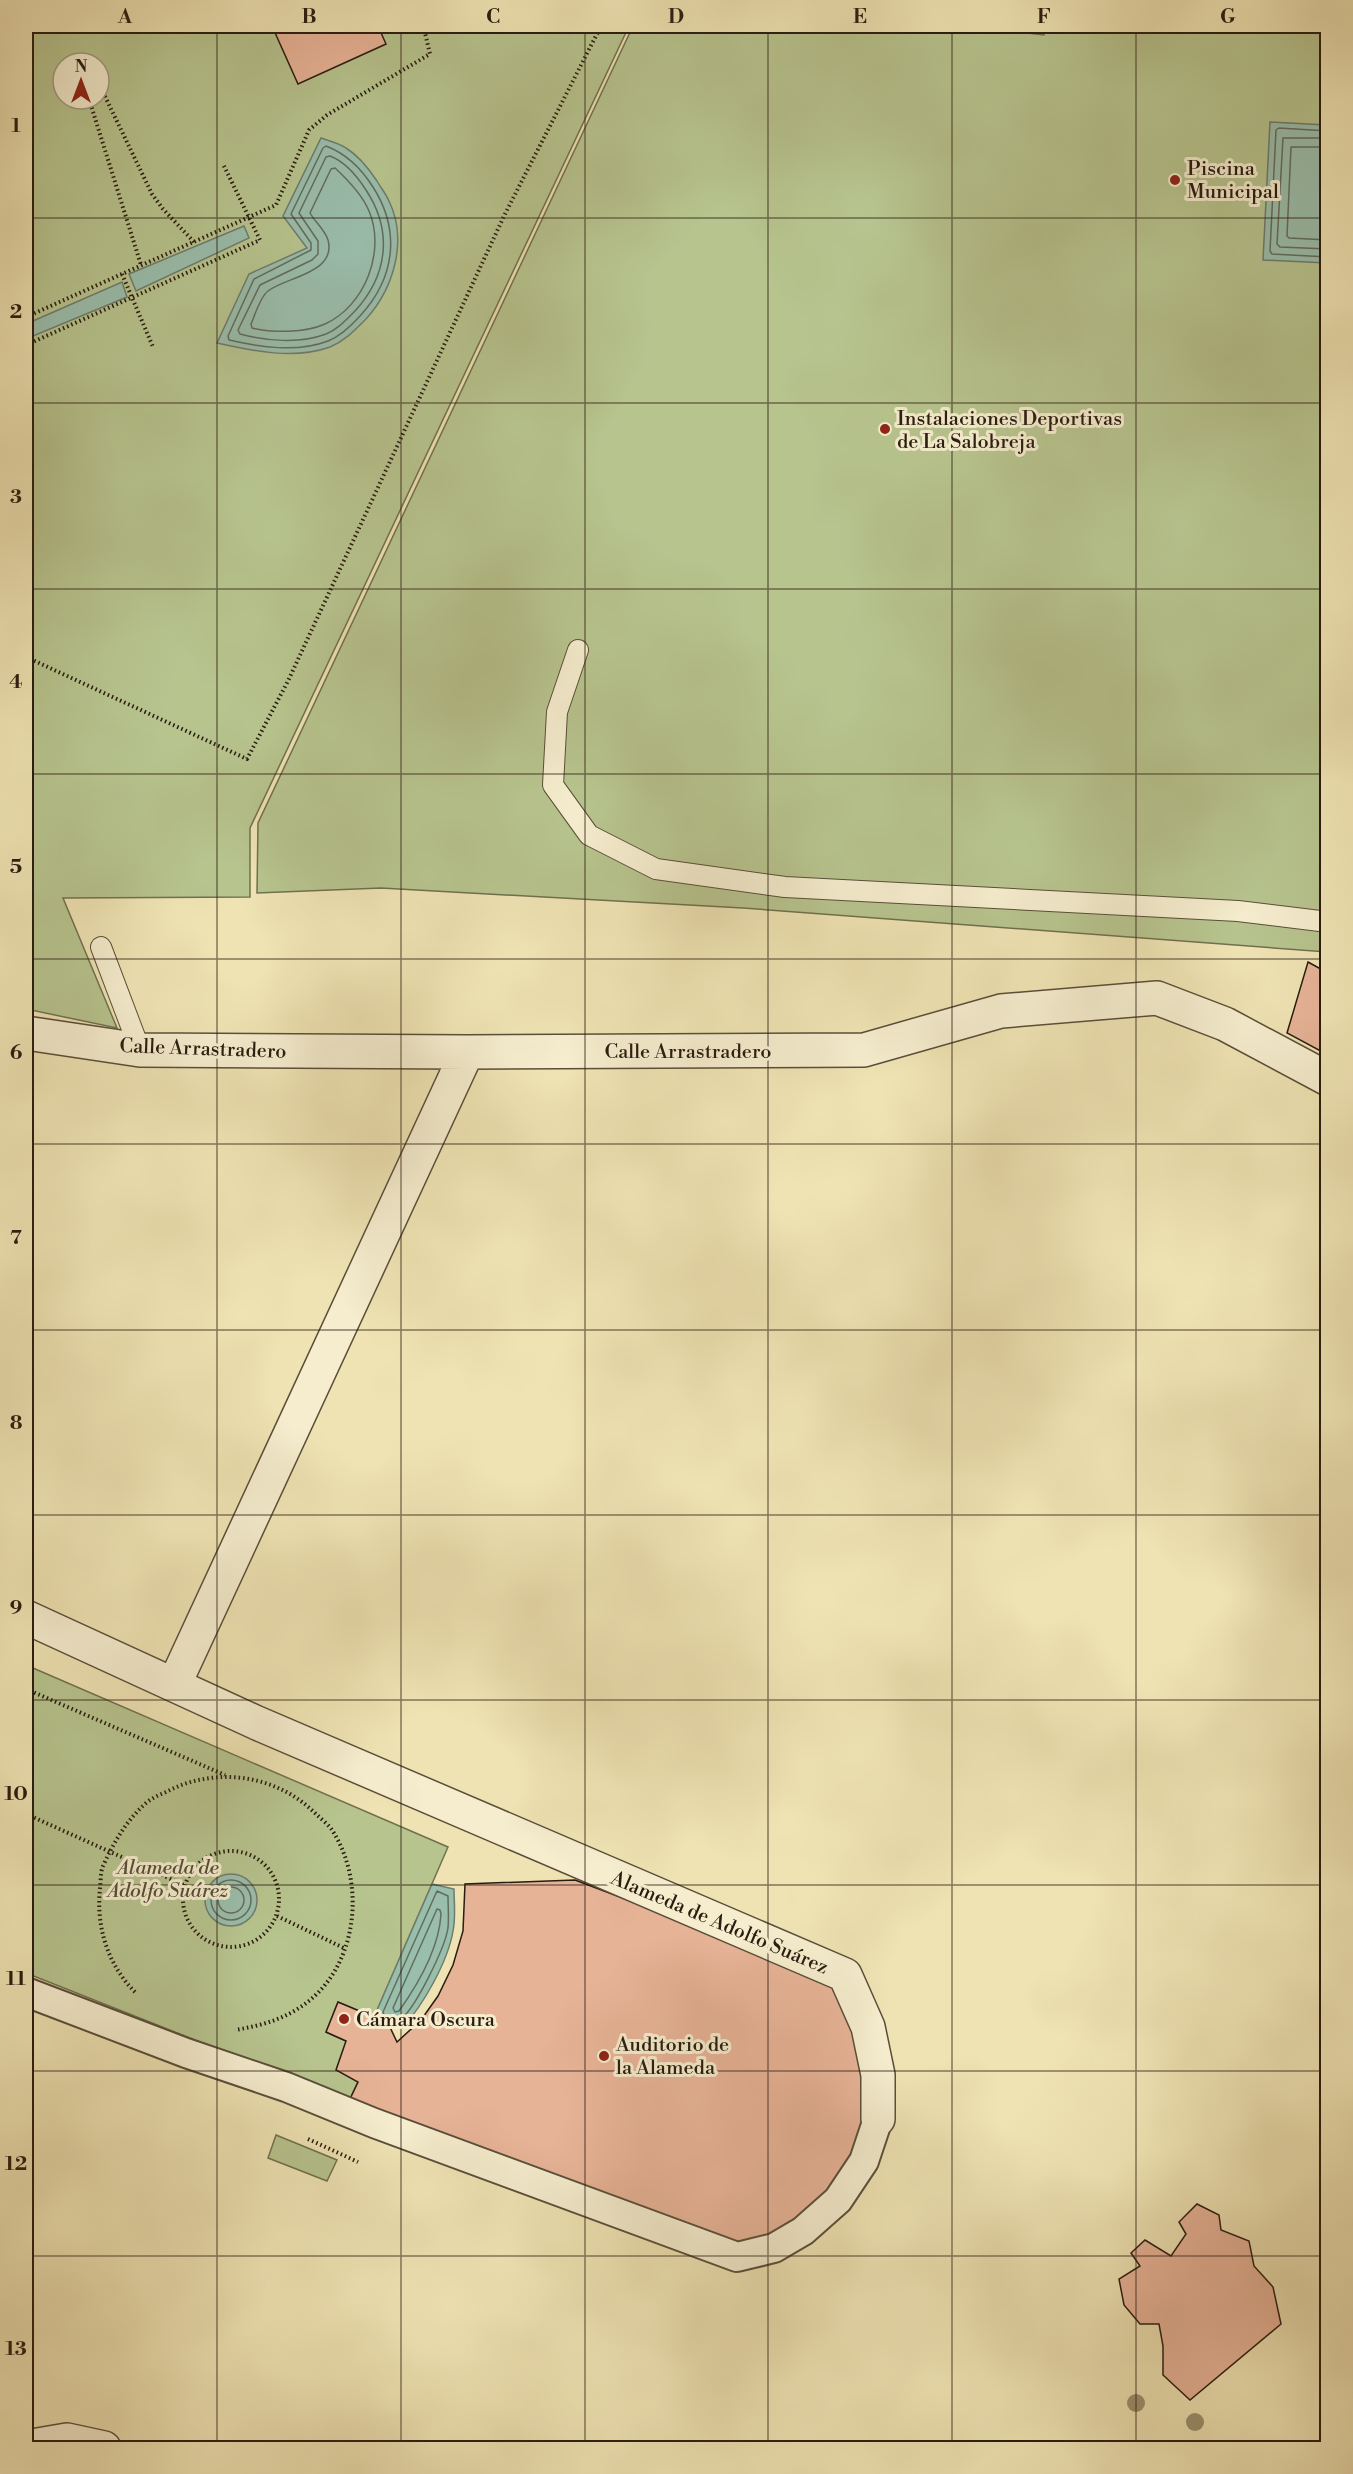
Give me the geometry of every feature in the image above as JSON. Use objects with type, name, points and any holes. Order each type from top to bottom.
[{"type":"street","name":"Calle Arrastradero","points":[[26,1033],[140,1050],[467,1052],[864,1050],[1001,1011],[1157,998],[1225,1024],[1328,1079]]},
{"type":"street","points":[[174,1685],[467,1052]]},
{"type":"street","name":"Alameda de Adolfo Suárez","points":[[26,1617],[174,1685],[845,1975],[868,2027],[878,2075],[878,2119],[864,2161],[838,2199],[803,2231],[774,2248],[737,2257],[26,1992]]},
{"type":"street","points":[[26,2447],[67,2440],[104,2448]]},
{"type":"lane","points":[[578,650],[556,712],[553,785],[589,835],[656,869],[785,887],[1238,911],[1328,922]]},
{"type":"lane","points":[[101,947],[140,1050]]},
{"type":"path","points":[[26,317],[276,205],[309,130],[327,116],[430,54],[425,33],[435,26]]},
{"type":"path","points":[[26,657],[247,759],[303,650],[505,214],[601,26]]},
{"type":"path","points":[[111,109],[152,194],[194,242]]},
{"type":"path","points":[[93,111],[141,265]]},
{"type":"path","points":[[26,345],[260,240],[223,164]]},
{"type":"path","points":[[122,274],[153,347]]},
{"type":"path","points":[[26,1689],[225,1775],[266,1781],[303,1801],[332,1830],[349,1867],[354,1908],[346,1949],[328,1981],[301,2007],[267,2024],[231,2031]]},
{"type":"path","points":[[136,1994],[128,1986],[106,1950],[97,1911],[102,1869],[119,1832],[147,1801],[184,1782],[225,1775]]},
{"type":"path","points":[[26,1814],[184,1885]]},
{"type":"path","points":[[231,1850],[246,1852],[260,1860],[271,1871],[278,1885],[280,1900],[277,1916],[269,1930],[256,1940],[240,1947],[224,1948],[201,1937],[186,1918],[182,1901],[184,1885],[191,1871],[215,1852],[231,1850]]},
{"type":"path","points":[[277,1916],[346,1949]]},
{"type":"path","points":[[304,2137],[358,2162]]},
{"type":"green space","points":[[26,26],[629,26],[250,828],[250,897],[63,898],[117,1028],[26,1009]]},
{"type":"green space","name":"Instalaciones Deportivas de La Salobreja","points":[[633,26],[969,26],[1044,35],[1045,26],[1327,26],[1327,952],[743,908],[381,888],[257,893],[258,823]]},
{"type":"green space","name":"Alameda de Adolfo Suárez","points":[[26,1665],[448,1847],[374,2017],[338,2002],[326,2032],[346,2041],[358,2082],[349,2101],[26,1973]]},
{"type":"green space","points":[[276,2135],[337,2160],[327,2181],[268,2158]]},
{"type":"water","points":[[1270,122],[1327,125],[1327,263],[1263,260]]},
{"type":"water","points":[[321,138],[346,148],[355,155],[371,172],[389,201],[395,216],[397,247],[391,278],[384,293],[376,307],[362,323],[330,347],[288,354],[217,343],[249,274],[307,248],[283,216]]},
{"type":"water","points":[[244,226],[249,238],[136,291],[129,274]]},
{"type":"water","points":[[122,282],[127,297],[26,339],[26,324]]},
{"type":"water","points":[[226,1874],[236,1874],[250,1881],[257,1900],[250,1919],[236,1926],[226,1926],[216,1922],[209,1915],[205,1905],[205,1895],[209,1885],[216,1878]]},
{"type":"water","points":[[432,1884],[454,1889],[453,1931],[446,1956],[434,1982],[402,2028],[374,2017]]},
{"type":"building","points":[[272,26],[378,26],[386,44],[298,84]]},
{"type":"building","points":[[1308,962],[1328,973],[1328,1055],[1287,1033]]},
{"type":"building","name":"Auditorio de la Alameda","points":[[575,1880],[837,1979],[872,2070],[864,2161],[780,2240],[737,2247],[349,2101],[358,2082],[336,2070],[346,2041],[326,2032],[338,2002],[388,2023],[397,2042],[421,2020],[438,1996],[453,1965],[463,1931],[465,1884]]},
{"type":"building","points":[[1197,2204],[1219,2215],[1221,2230],[1249,2241],[1254,2266],[1273,2287],[1281,2324],[1190,2400],[1163,2375],[1163,2346],[1159,2324],[1140,2324],[1124,2305],[1119,2279],[1140,2266],[1131,2253],[1145,2240],[1171,2256],[1186,2234],[1179,2222]]},
{"type":"place","name":"Piscina Municipal","points":[[1175,180]]},
{"type":"place","name":"Instalaciones Deportivas de La Salobreja","points":[[885,429]]},
{"type":"place","name":"Cámara Oscura","points":[[344,2019]]},
{"type":"place","name":"Auditorio de la Alameda","points":[[604,2056]]}]
